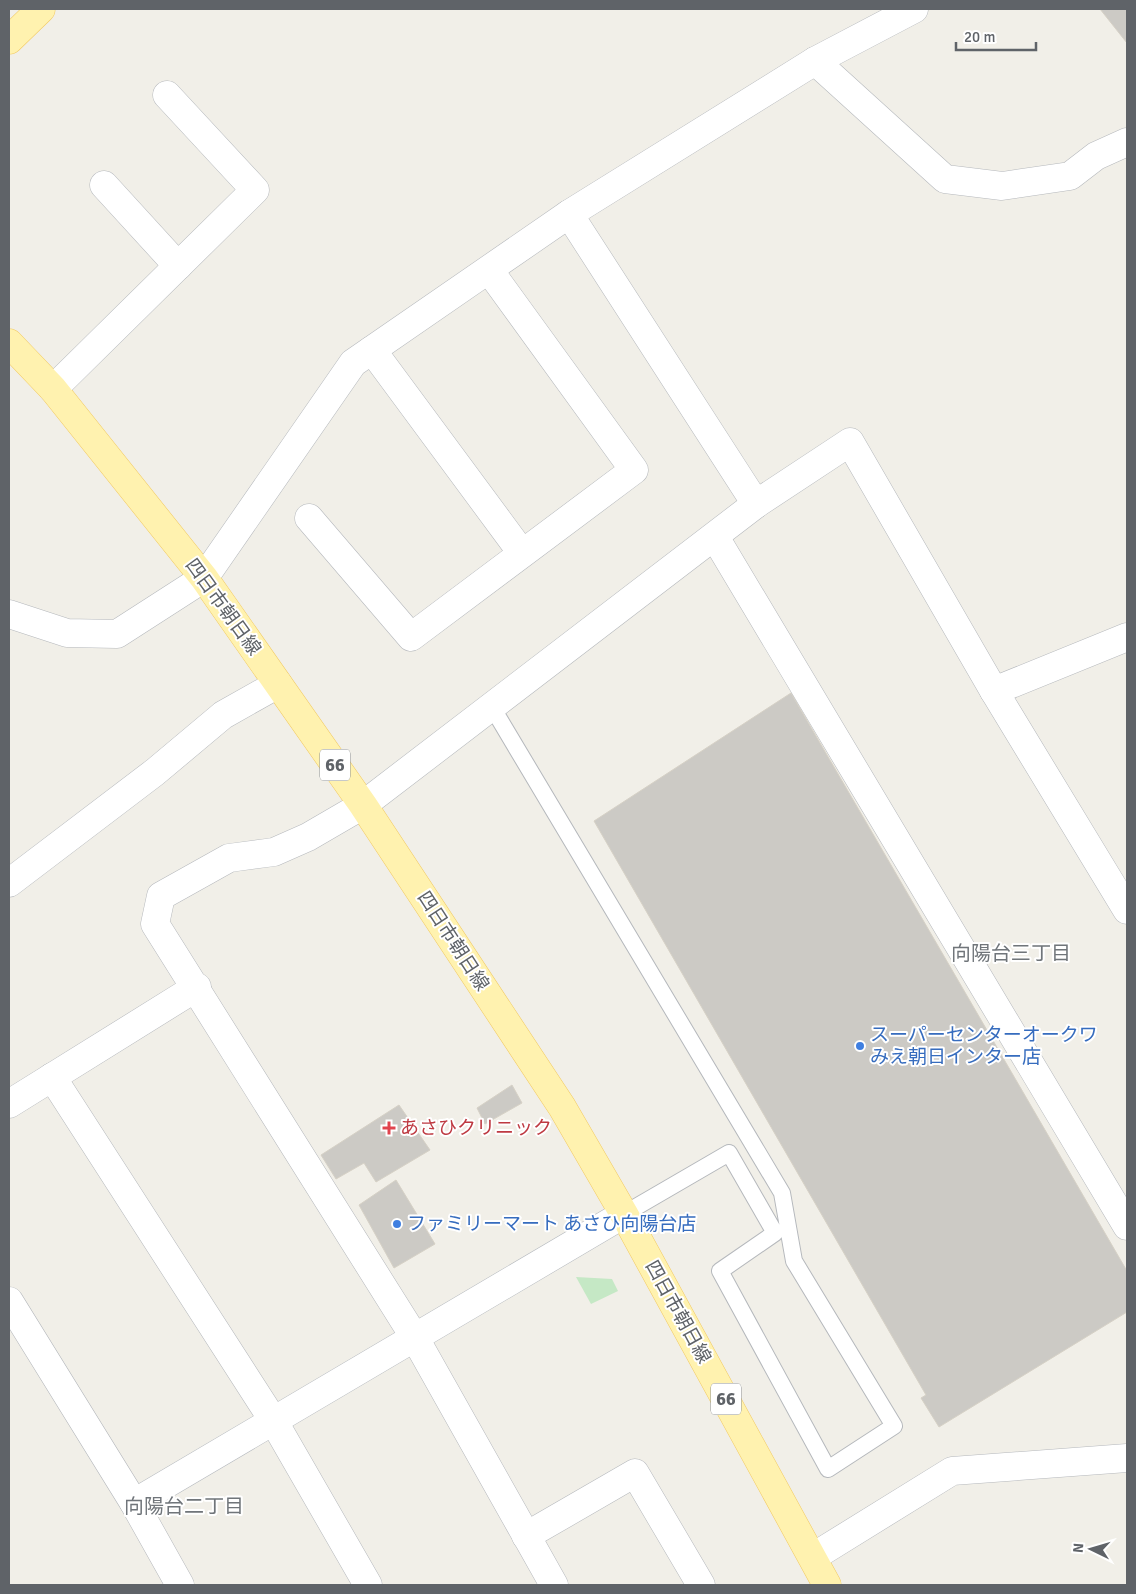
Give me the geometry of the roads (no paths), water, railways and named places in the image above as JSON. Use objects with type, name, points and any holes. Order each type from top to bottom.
[{"type":"main road","points":[[9,40],[41,9]]},
{"type":"main road","name":"四日市朝日線","points":[[9,343],[53,389],[204,578],[362,805],[562,1107],[624,1214],[827,1585]]},
{"type":"street","points":[[9,614],[67,633],[117,634],[204,578],[353,363],[569,214],[815,61],[914,9]]},
{"type":"street","points":[[815,61],[945,179],[1002,186],[1070,176],[1096,156],[1127,142]]},
{"type":"street","points":[[53,389],[255,190],[168,95]]},
{"type":"street","points":[[104,185],[178,266]]},
{"type":"street","points":[[569,214],[756,504]]},
{"type":"street","points":[[309,518],[411,637],[634,470],[488,270]]},
{"type":"street","points":[[372,350],[522,554]]},
{"type":"street","points":[[554,1585],[415,1338],[156,924],[160,896],[229,858],[274,852],[308,837],[362,805],[756,504],[850,442],[994,691],[1127,910]]},
{"type":"street","points":[[715,537],[1127,1226]]},
{"type":"street","points":[[994,691],[1127,637]]},
{"type":"street","points":[[9,883],[154,772],[223,715],[278,684]]},
{"type":"street","points":[[9,1104],[197,987]]},
{"type":"street","points":[[52,1077],[273,1420],[368,1585]]},
{"type":"street","points":[[134,1503],[624,1214]]},
{"type":"street","points":[[9,1301],[134,1503],[180,1585]]},
{"type":"street","points":[[813,1557],[952,1471],[1127,1458]]},
{"type":"street","points":[[526,1536],[636,1473],[701,1585]]},
{"type":"lane","points":[[492,707],[782,1193],[794,1261],[894,1426],[828,1469],[720,1272],[775,1233],[729,1153],[624,1214]]},
{"type":"place","name":"スーパーセンターオークワ みえ朝日インター店","points":[[860,1046]]},
{"type":"place","name":"あさひクリニック","points":[[389,1128]]},
{"type":"place","name":"ファミリーマート あさひ向陽台店","points":[[397,1224]]},
{"type":"district","name":"向陽台三丁目","points":[[1011,953]]},
{"type":"district","name":"向陽台二丁目","points":[[184,1506]]}]
